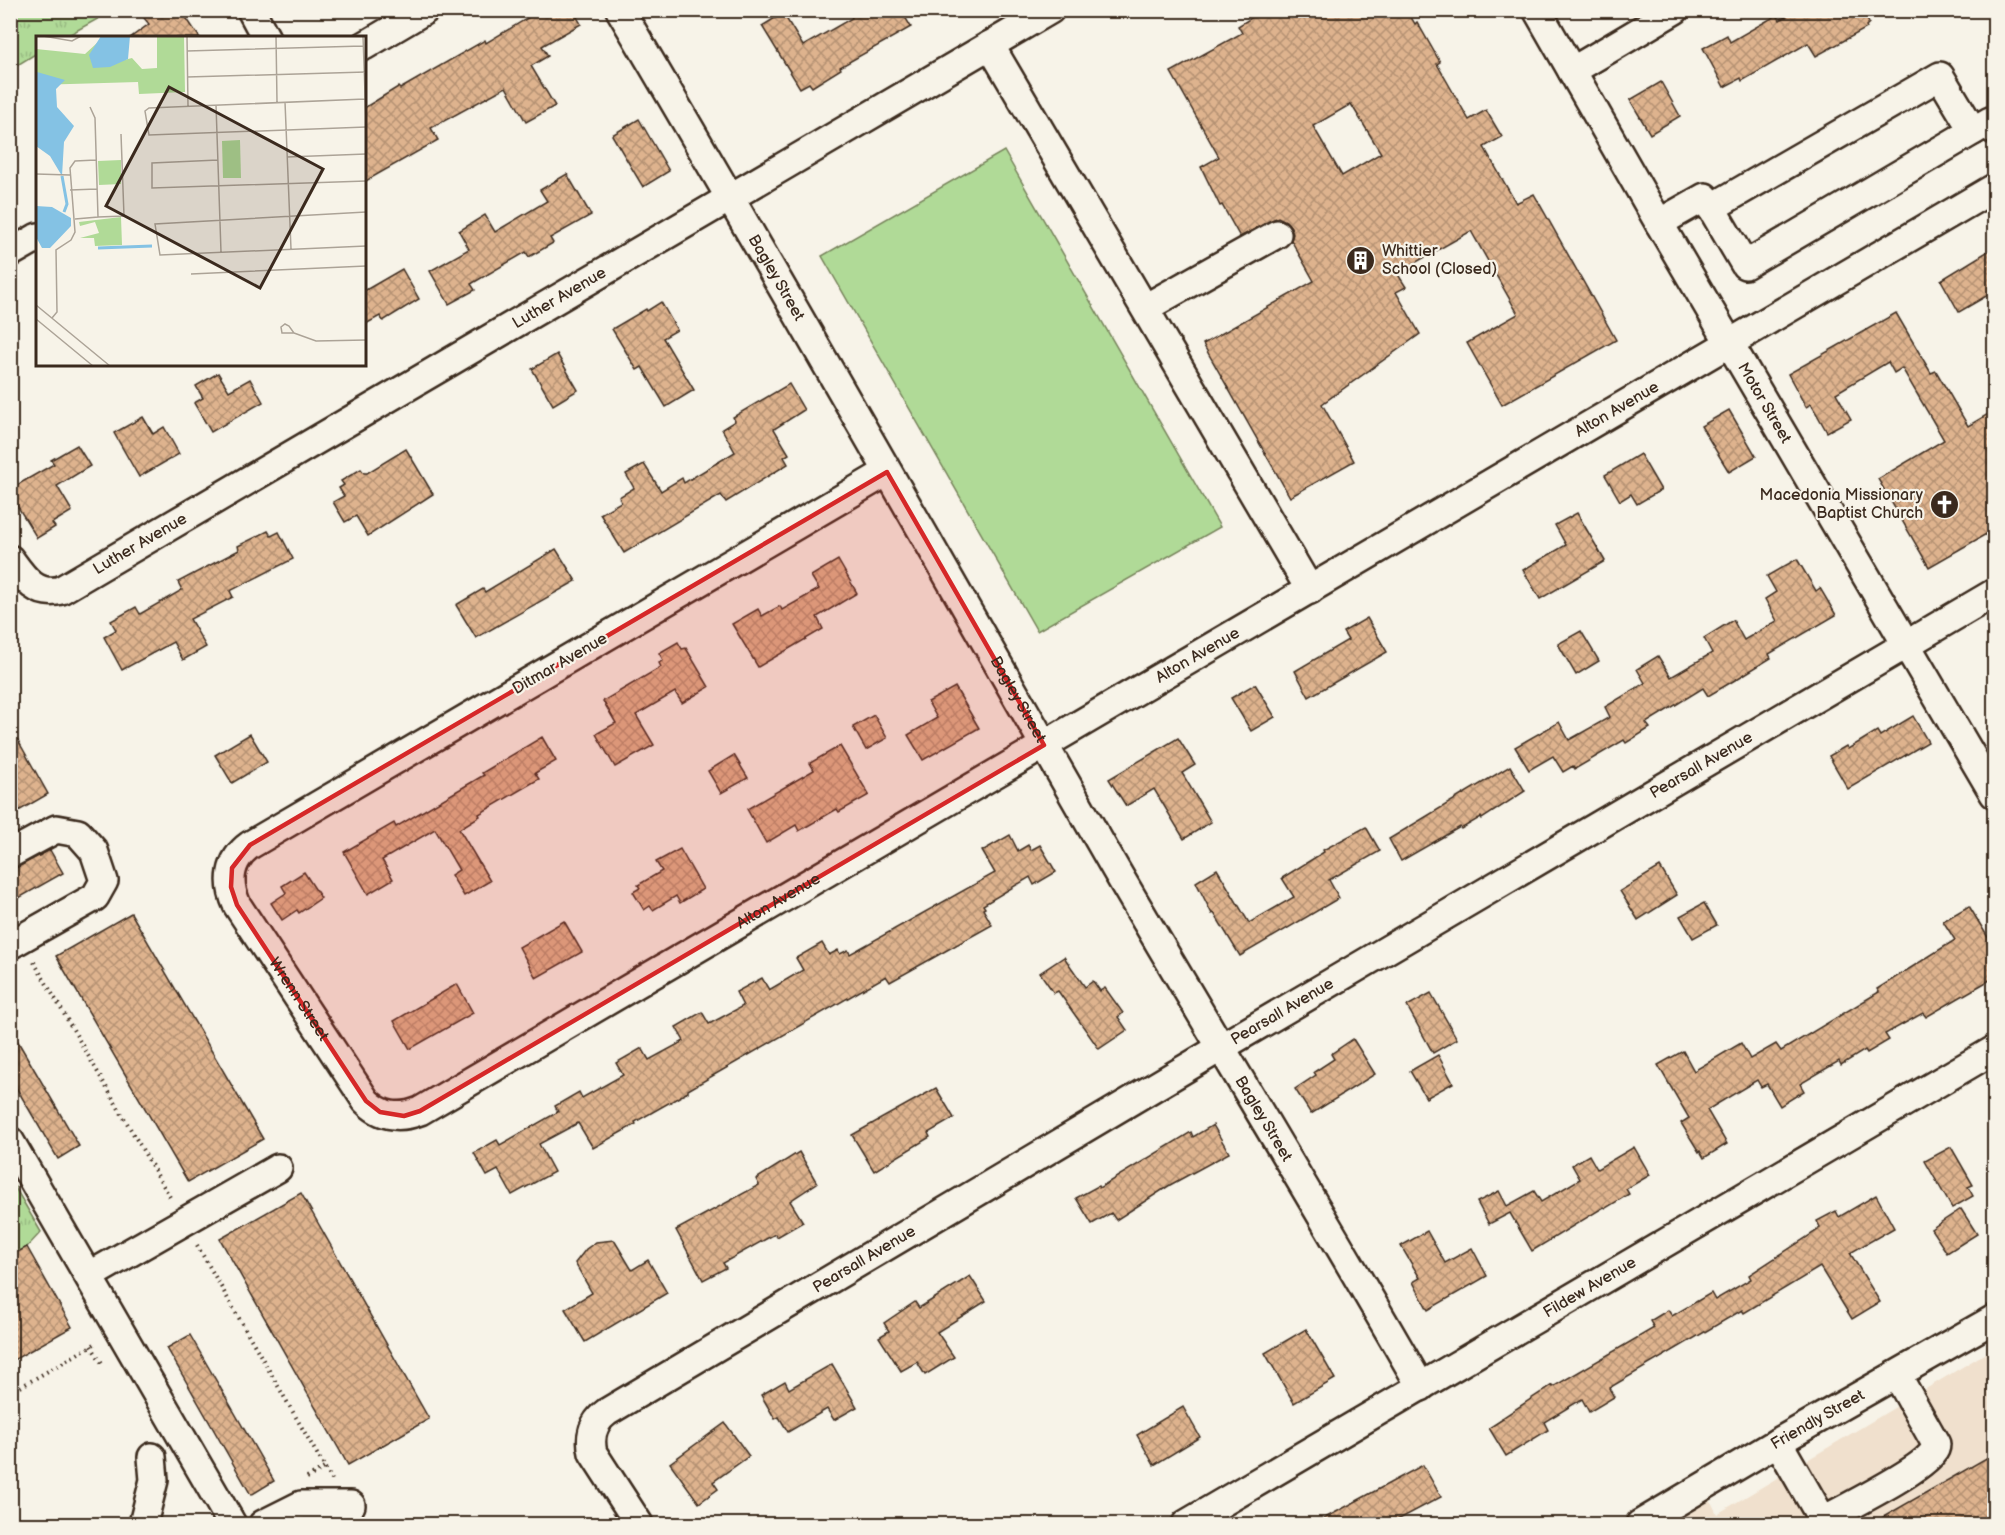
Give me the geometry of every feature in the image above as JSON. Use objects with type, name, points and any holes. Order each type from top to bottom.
[{"type":"street","points":[[251,10],[265,36]]},
{"type":"street","points":[[366,45],[425,10]]},
{"type":"street","name":"Bagley Street","points":[[620,10],[731,197],[1220,1048],[1421,1387]]},
{"type":"street","name":"Luther Avenue","points":[[10,559],[23,578],[37,588],[44,591],[56,591],[68,586],[1050,10]]},
{"type":"street","name":"Motor Street","points":[[1537,10],[1659,223],[1995,794]]},
{"type":"street","points":[[1572,71],[1675,10]]},
{"type":"street","points":[[990,45],[1310,590]]},
{"type":"street","points":[[1659,223],[1704,197],[1745,265],[1984,130],[1940,76],[1711,208]]},
{"type":"street","name":"Alton Avenue","points":[[398,1117],[420,1111],[1995,188]]},
{"type":"street","points":[[1145,308],[1277,234]]},
{"type":"street","points":[[10,253],[36,238]]},
{"type":"street","name":"Ditmar Avenue","points":[[236,860],[250,845],[887,472]]},
{"type":"street","name":"Pearsall Avenue","points":[[639,1524],[597,1460],[591,1446],[594,1425],[607,1412],[1220,1048],[1995,593]]},
{"type":"street","points":[[10,855],[56,829],[78,833],[94,851],[104,881],[95,897],[10,945]]},
{"type":"street","name":"Wrenn Street","points":[[236,860],[232,868],[231,887],[237,905],[366,1101],[380,1112],[398,1117]]},
{"type":"street","name":"Fildew Avenue","points":[[1186,1524],[1995,1050]]},
{"type":"street","points":[[10,1141],[232,1524]]},
{"type":"street","points":[[89,1276],[278,1168]]},
{"type":"street","name":"Friendly Street","points":[[1641,1524],[1778,1442],[1995,1319]]},
{"type":"street","points":[[1778,1442],[1824,1523],[1909,1472],[1934,1452],[1936,1444],[1897,1375]]},
{"type":"street","points":[[143,1524],[154,1480],[152,1457]]},
{"type":"street","points":[[263,1524],[301,1505],[351,1505]]},
{"type":"path","points":[[33,960],[172,1201]]},
{"type":"path","points":[[196,1244],[332,1477],[333,1485]]},
{"type":"path","points":[[10,1393],[106,1338]]},
{"type":"path","points":[[91,1347],[104,1366]]},
{"type":"path","points":[[303,1480],[326,1467]]},
{"type":"highlighted area","points":[[887,472],[1044,745],[420,1111],[404,1116],[380,1112],[366,1101],[237,905],[231,887],[232,868],[250,845]]},
{"type":"shaded area","points":[[1994,1348],[1994,1524],[1619,1524],[1698,1475],[1717,1514]]},
{"type":"green space","points":[[11,10],[112,11],[67,36],[36,36],[36,54],[11,69]]},
{"type":"green space","points":[[1004,151],[1220,527],[1037,631],[822,256]]},
{"type":"green space","points":[[10,1179],[41,1232],[27,1247],[11,1256]]},
{"type":"building","points":[[156,10],[181,10],[199,36],[133,36],[149,24],[144,18]]},
{"type":"building","points":[[541,10],[573,10],[581,24],[542,46],[548,56],[531,66],[555,106],[526,122],[506,87],[431,128],[438,140],[366,181],[366,107],[485,40],[486,43]]},
{"type":"building","points":[[849,10],[901,10],[911,27],[840,67],[841,69],[812,87],[809,83],[800,88],[762,26],[783,13],[803,46],[852,18]]},
{"type":"building","name":"Whittier School (Closed)","points":[[1264,10],[1407,10],[1415,24],[1417,22],[1440,62],[1437,64],[1469,120],[1486,110],[1502,137],[1484,147],[1516,203],[1534,194],[1616,340],[1502,405],[1467,343],[1518,314],[1471,231],[1397,273],[1406,287],[1396,292],[1420,334],[1322,404],[1354,461],[1290,497],[1203,344],[1314,281],[1291,240],[1293,234],[1286,221],[1278,217],[1240,237],[1222,205],[1220,206],[1201,167],[1219,157],[1171,72],[1242,33],[1238,26]],"holes":[[[1351,104],[1381,153],[1342,176],[1313,126]]]},
{"type":"building","points":[[1798,10],[1862,10],[1869,23],[1867,28],[1816,56],[1808,43],[1742,81],[1741,78],[1724,87],[1703,48],[1727,35],[1730,42],[1777,15],[1780,20]]},
{"type":"building","points":[[1661,82],[1680,116],[1650,134],[1630,100]]},
{"type":"building","points":[[639,119],[669,171],[643,187],[612,135]]},
{"type":"building","points":[[567,174],[591,215],[550,238],[553,243],[529,257],[526,252],[471,284],[475,290],[449,304],[430,271],[469,249],[459,231],[485,215],[495,232],[547,201],[540,190]]},
{"type":"building","points":[[1995,247],[1995,291],[1959,312],[1941,280]]},
{"type":"building","points":[[402,269],[419,299],[383,321],[380,316],[366,324],[366,290]]},
{"type":"building","points":[[661,302],[677,330],[663,338],[694,390],[666,407],[642,367],[637,370],[612,329]]},
{"type":"building","points":[[1896,313],[1931,373],[1936,371],[1968,426],[1995,410],[1995,529],[1929,567],[1878,479],[1944,440],[1902,368],[1894,373],[1888,362],[1836,393],[1851,419],[1827,432],[1811,404],[1806,407],[1788,374]]},
{"type":"building","points":[[557,354],[578,390],[553,405],[532,369]]},
{"type":"building","points":[[218,373],[229,391],[250,379],[263,402],[211,432],[194,403],[203,398],[196,386]]},
{"type":"building","points":[[789,384],[804,410],[774,429],[789,454],[784,457],[788,464],[726,502],[721,495],[624,553],[600,514],[621,502],[619,497],[634,488],[626,474],[644,464],[661,491],[682,478],[684,483],[735,452],[722,429],[735,421],[733,417]]},
{"type":"building","points":[[1729,410],[1756,456],[1729,472],[1701,426]]},
{"type":"building","points":[[143,417],[153,434],[164,427],[179,454],[139,477],[114,433]]},
{"type":"building","points":[[77,445],[90,466],[57,486],[72,511],[52,523],[55,527],[37,538],[10,494],[10,489],[54,464],[51,460]]},
{"type":"building","points":[[406,449],[433,494],[368,536],[356,516],[345,522],[333,502],[344,496],[339,488],[344,485],[341,481],[361,469],[367,473]]},
{"type":"building","points":[[1640,454],[1661,490],[1637,504],[1631,494],[1620,501],[1605,475]]},
{"type":"building","points":[[1577,513],[1605,561],[1540,599],[1523,570],[1566,545],[1555,525]]},
{"type":"building","points":[[268,531],[271,536],[279,532],[293,559],[230,591],[233,597],[190,619],[206,647],[183,660],[173,642],[122,670],[104,637],[116,630],[111,621],[136,607],[140,614],[182,590],[178,582],[239,550],[238,546]]},
{"type":"building","points":[[556,549],[576,581],[476,638],[456,605],[483,589],[485,592]]},
{"type":"building","points":[[1797,559],[1816,591],[1820,588],[1836,615],[1769,654],[1771,658],[1708,696],[1703,688],[1646,723],[1650,728],[1626,743],[1624,740],[1575,769],[1573,766],[1563,772],[1553,756],[1529,770],[1515,747],[1559,722],[1569,740],[1610,717],[1605,707],[1645,683],[1637,669],[1658,656],[1671,677],[1712,653],[1704,638],[1733,620],[1744,640],[1777,621],[1765,599],[1776,592],[1767,576]]},
{"type":"building","points":[[838,560],[857,593],[817,617],[823,629],[758,667],[732,624],[758,609],[762,616],[780,606],[782,610],[819,589],[811,576]]},
{"type":"building","points":[[1367,618],[1387,652],[1309,697],[1295,671],[1348,640],[1343,632]]},
{"type":"building","points":[[1581,631],[1599,661],[1576,675],[1558,644]]},
{"type":"building","points":[[678,642],[682,649],[686,648],[709,687],[682,703],[675,692],[636,715],[654,745],[615,767],[596,734],[616,723],[603,701],[661,667],[659,663],[663,660],[659,653]]},
{"type":"building","points":[[1255,684],[1275,717],[1251,731],[1231,698]]},
{"type":"building","points":[[955,687],[979,728],[923,760],[908,735],[937,718],[928,702]]},
{"type":"building","points":[[874,715],[887,738],[866,750],[853,727]]},
{"type":"building","points":[[1913,716],[1928,742],[1848,789],[1829,756],[1846,746],[1848,749],[1877,731],[1880,736]]},
{"type":"building","points":[[10,726],[48,794],[10,816]]},
{"type":"building","points":[[250,734],[267,762],[232,783],[215,755]]},
{"type":"building","points":[[542,737],[556,761],[535,773],[539,779],[479,814],[480,816],[459,829],[490,881],[464,896],[451,875],[459,870],[435,829],[382,860],[393,879],[368,894],[344,852],[394,823],[396,827],[484,775],[482,773]]},
{"type":"building","points":[[1178,738],[1195,765],[1182,773],[1211,822],[1184,839],[1154,789],[1126,806],[1109,779]]},
{"type":"building","points":[[840,746],[869,795],[839,812],[837,809],[799,831],[796,825],[766,843],[747,809],[814,770],[810,763]]},
{"type":"building","points":[[734,755],[748,778],[721,793],[708,771]]},
{"type":"building","points":[[1510,766],[1525,791],[1482,819],[1481,817],[1461,829],[1460,827],[1401,861],[1389,839]]},
{"type":"building","points":[[1366,827],[1380,851],[1329,880],[1339,898],[1240,956],[1214,913],[1212,914],[1196,882],[1217,869],[1249,923],[1294,897],[1282,878],[1324,852],[1323,850]]},
{"type":"building","points":[[1010,835],[1018,851],[1028,845],[1031,850],[1040,845],[1056,872],[1034,885],[1030,877],[983,905],[992,925],[890,982],[886,976],[688,1090],[635,1122],[636,1124],[593,1148],[578,1123],[539,1144],[554,1172],[512,1195],[498,1170],[487,1176],[474,1153],[497,1140],[500,1145],[558,1112],[555,1106],[579,1092],[582,1098],[623,1075],[616,1063],[642,1048],[649,1060],[684,1041],[676,1027],[702,1012],[709,1024],[743,1006],[736,992],[762,978],[769,990],[803,970],[796,958],[822,943],[829,955],[838,950],[840,954],[848,950],[850,954],[995,873],[982,851]]},
{"type":"building","points":[[680,849],[703,889],[680,903],[676,896],[653,910],[650,906],[644,910],[633,892],[640,888],[638,885],[662,871],[656,862]]},
{"type":"building","points":[[50,850],[63,873],[10,903],[10,871]]},
{"type":"building","points":[[1660,867],[1677,895],[1638,920],[1620,891]]},
{"type":"building","points":[[304,872],[321,898],[299,913],[297,910],[282,920],[271,903],[286,893],[282,886]]},
{"type":"building","points":[[1704,903],[1717,925],[1693,938],[1680,916]]},
{"type":"building","points":[[1969,906],[1995,949],[1995,977],[1926,1017],[1923,1013],[1885,1034],[1889,1040],[1867,1053],[1865,1050],[1841,1065],[1839,1061],[1800,1084],[1804,1091],[1780,1106],[1767,1084],[1761,1087],[1757,1080],[1707,1110],[1727,1144],[1704,1158],[1681,1123],[1689,1118],[1658,1065],[1683,1051],[1694,1071],[1741,1043],[1750,1059],[1776,1044],[1781,1051],[1879,992],[1877,989],[1955,940],[1943,921]]},
{"type":"building","points":[[131,913],[263,1139],[188,1182],[56,956]]},
{"type":"building","points":[[564,921],[582,952],[536,978],[519,947]]},
{"type":"building","points":[[1064,957],[1085,987],[1093,981],[1100,991],[1105,988],[1123,1013],[1118,1017],[1127,1030],[1099,1049],[1058,991],[1054,993],[1040,973]]},
{"type":"building","points":[[457,984],[473,1013],[410,1049],[394,1021]]},
{"type":"building","points":[[1431,993],[1457,1039],[1433,1053],[1407,1006]]},
{"type":"building","points":[[10,1028],[79,1146],[58,1159],[10,1077]]},
{"type":"building","points":[[1353,1039],[1375,1074],[1311,1114],[1295,1089],[1316,1075],[1314,1072],[1334,1059],[1331,1054]]},
{"type":"building","points":[[1438,1055],[1453,1083],[1426,1098],[1410,1071]]},
{"type":"building","points":[[936,1088],[954,1118],[928,1133],[930,1137],[874,1171],[852,1135]]},
{"type":"building","points":[[1213,1125],[1229,1153],[1170,1185],[1116,1220],[1111,1213],[1092,1224],[1076,1198],[1098,1186],[1099,1188],[1191,1132],[1193,1137]]},
{"type":"building","points":[[1634,1147],[1650,1175],[1626,1189],[1629,1194],[1532,1251],[1510,1213],[1489,1224],[1477,1202],[1499,1191],[1507,1206],[1534,1191],[1541,1202],[1580,1179],[1572,1165],[1589,1155],[1597,1169]]},
{"type":"building","points":[[1951,1147],[1973,1185],[1968,1187],[1973,1196],[1952,1208],[1925,1161]]},
{"type":"building","points":[[799,1152],[817,1183],[790,1201],[803,1222],[777,1237],[775,1234],[723,1263],[726,1268],[703,1280],[676,1230],[759,1185],[756,1179]]},
{"type":"building","points":[[301,1193],[429,1419],[348,1465],[220,1239]]},
{"type":"building","points":[[1876,1195],[1894,1228],[1850,1253],[1880,1302],[1852,1319],[1820,1267],[1744,1313],[1742,1310],[1609,1388],[1614,1397],[1589,1412],[1582,1399],[1544,1422],[1548,1430],[1506,1456],[1489,1428],[1502,1418],[1552,1385],[1553,1387],[1654,1328],[1650,1321],[1668,1310],[1672,1316],[1711,1293],[1715,1300],[1751,1279],[1749,1275],[1818,1230],[1820,1227],[1817,1221],[1836,1211],[1839,1217]]},
{"type":"building","points":[[1961,1209],[1977,1234],[1947,1253],[1931,1229]]},
{"type":"building","points":[[1427,1231],[1445,1263],[1472,1248],[1487,1276],[1428,1310],[1413,1282],[1420,1278],[1401,1246]]},
{"type":"building","points":[[614,1240],[632,1270],[648,1260],[667,1293],[585,1342],[565,1309],[592,1293],[575,1263],[586,1249],[596,1242]]},
{"type":"building","points":[[27,1247],[72,1327],[10,1362],[10,1256]]},
{"type":"building","points":[[970,1276],[986,1301],[937,1332],[954,1357],[925,1375],[917,1362],[901,1371],[879,1337],[889,1331],[884,1323],[915,1302],[919,1308]]},
{"type":"building","points":[[1306,1329],[1335,1379],[1294,1403],[1265,1353]]},
{"type":"building","points":[[190,1335],[274,1481],[251,1495],[167,1348]]},
{"type":"building","points":[[832,1364],[857,1407],[834,1420],[827,1409],[788,1432],[779,1417],[775,1419],[761,1395],[785,1381],[789,1389]]},
{"type":"building","points":[[1183,1407],[1200,1437],[1154,1465],[1137,1435]]},
{"type":"building","points":[[725,1423],[749,1456],[713,1482],[718,1489],[699,1503],[670,1463]]},
{"type":"building","points":[[1995,1453],[1995,1524],[1871,1524]]},
{"type":"building","points":[[1423,1465],[1441,1497],[1390,1524],[1314,1524]]},
{"type":"place","name":"Whittier School (Closed)","points":[[1361,260]]},
{"type":"place","name":"Macedonia Missionary Baptist Church","points":[[1944,504]]}]
